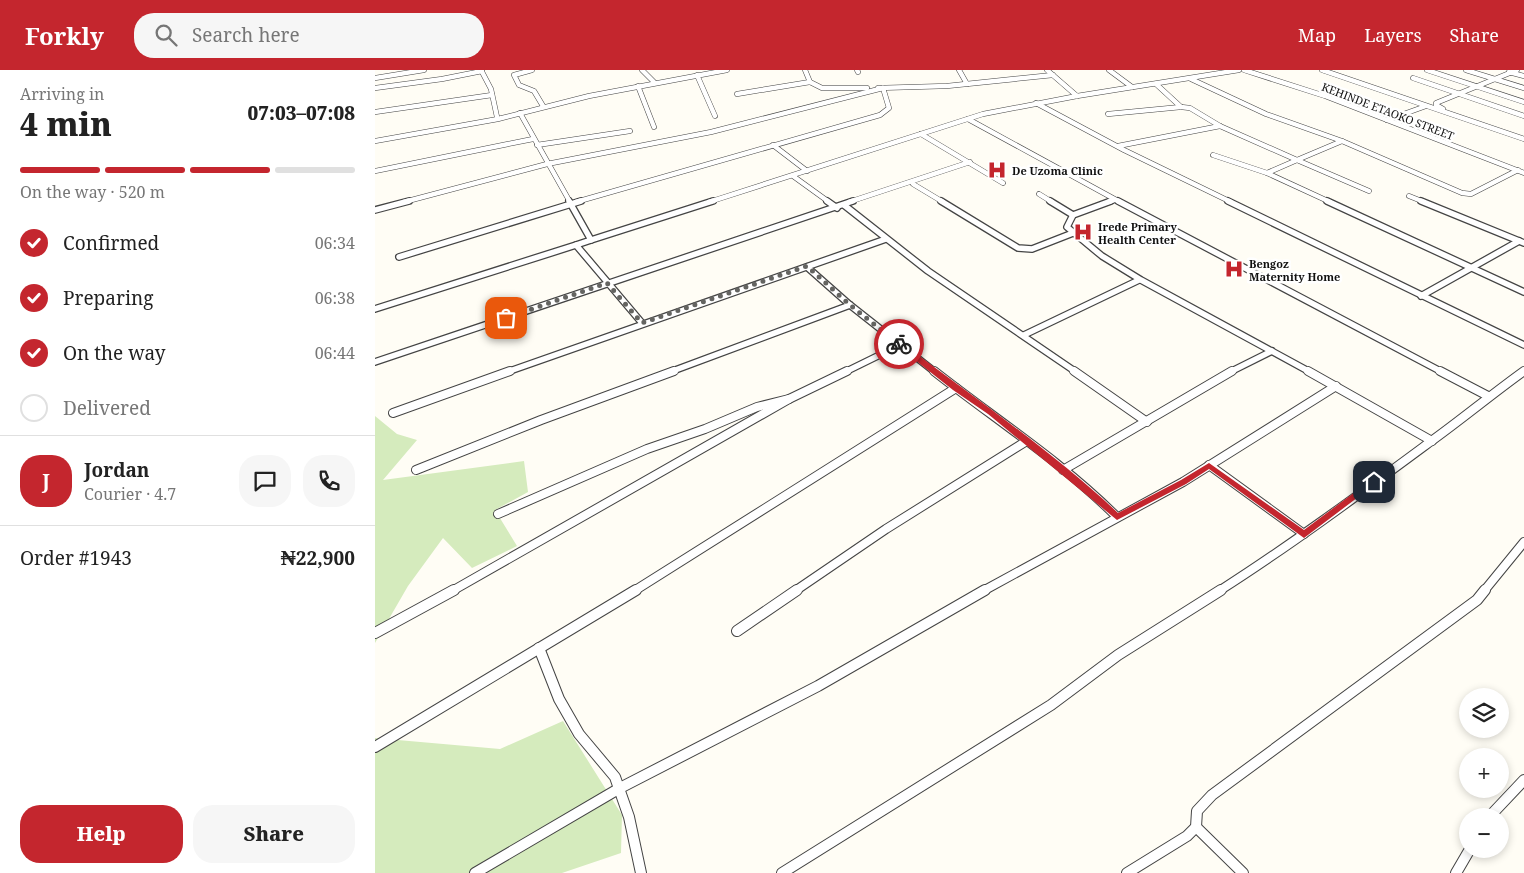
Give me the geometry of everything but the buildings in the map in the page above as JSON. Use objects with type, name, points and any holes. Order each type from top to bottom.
[{"type":"street","points":[[375,78],[424,70]]},
{"type":"street","points":[[532,70],[513,76],[519,85],[530,86],[533,89],[543,106]]},
{"type":"street","points":[[642,70],[654,82]]},
{"type":"street","points":[[375,140],[497,117],[716,70]]},
{"type":"street","points":[[375,140],[520,114],[638,86],[727,70]]},
{"type":"street","points":[[805,70],[810,82]]},
{"type":"street","points":[[959,70],[967,84]]},
{"type":"street","points":[[1047,70],[1077,96]]},
{"type":"street","points":[[1109,70],[1132,87]]},
{"type":"street","points":[[375,308],[967,119],[1036,103],[1239,70]]},
{"type":"street","name":"KEHINDE ETAOKO STREET","points":[[1244,70],[1325,96],[1524,173]]},
{"type":"street","points":[[1322,70],[1424,106],[1524,138]]},
{"type":"street","points":[[1427,70],[1524,102]]},
{"type":"street","points":[[1466,70],[1524,88]]},
{"type":"street","points":[[1504,70],[1524,76]]},
{"type":"street","points":[[1517,70],[1435,105],[1524,138]]},
{"type":"street","points":[[375,88],[442,79],[482,71],[491,89],[497,117]]},
{"type":"street","points":[[697,75],[715,116]]},
{"type":"street","points":[[737,94],[810,82],[822,88],[883,88],[967,84],[1053,75]]},
{"type":"street","points":[[1413,78],[1524,116]]},
{"type":"street","points":[[1191,79],[1266,114],[1342,141],[1467,194],[1517,170]]},
{"type":"street","points":[[1156,84],[1181,106]]},
{"type":"street","points":[[638,86],[654,127]]},
{"type":"street","points":[[399,257],[570,204],[887,112],[888,103],[883,88]]},
{"type":"street","points":[[375,210],[547,164],[711,132],[883,88]]},
{"type":"street","points":[[1387,120],[1424,106],[1452,92]]},
{"type":"street","points":[[375,112],[492,95]]},
{"type":"street","points":[[1036,103],[1118,146],[1524,345]]},
{"type":"street","points":[[1108,114],[1181,106],[1190,108],[1220,126],[1369,191]]},
{"type":"street","points":[[520,114],[591,240]]},
{"type":"street","points":[[967,119],[1114,200],[1488,396]]},
{"type":"street","points":[[1118,146],[1220,126]]},
{"type":"street","points":[[537,145],[630,131]]},
{"type":"street","points":[[921,134],[1003,183]]},
{"type":"street","points":[[375,171],[533,139]]},
{"type":"street","points":[[1267,173],[1342,141]]},
{"type":"street","points":[[773,145],[807,171]]},
{"type":"street","points":[[1213,155],[1267,173],[1524,292]]},
{"type":"street","points":[[375,362],[705,251],[748,234],[913,184],[969,162]]},
{"type":"street","points":[[793,176],[840,206],[928,271],[1147,422]]},
{"type":"street","points":[[913,184],[1017,248],[1032,249],[1073,232]]},
{"type":"street","points":[[1039,194],[1073,215]]},
{"type":"street","points":[[1409,196],[1521,242]]},
{"type":"street","points":[[1114,200],[1073,215],[1067,227],[1139,280],[1336,386],[1432,441]]},
{"type":"street","points":[[393,413],[642,323],[886,239]]},
{"type":"street","points":[[1421,296],[1469,267],[1521,242]]},
{"type":"street","points":[[576,245],[642,323]]},
{"type":"street","points":[[807,266],[850,305],[956,388],[991,412],[1025,442],[1063,470],[1117,517]]},
{"type":"street","points":[[1024,336],[1139,280]]},
{"type":"street","points":[[416,470],[541,420],[850,305]]},
{"type":"street","points":[[375,633],[537,544],[789,399],[900,345]]},
{"type":"street","points":[[1063,470],[1235,369],[1272,351]]},
{"type":"street","points":[[782,873],[1051,705],[1118,655],[1266,561],[1432,441],[1488,396],[1524,371]]},
{"type":"street","points":[[475,873],[620,788],[819,686],[935,617],[1183,482],[1336,386]]},
{"type":"street","points":[[375,747],[695,554],[956,388]]},
{"type":"street","points":[[498,514],[647,449],[705,429],[757,407],[789,399]]},
{"type":"street","points":[[737,631],[886,529],[1025,442]]},
{"type":"street","points":[[1209,465],[1304,534]]},
{"type":"street","points":[[1243,873],[1197,828],[1197,811],[1212,795],[1477,600],[1524,542]]},
{"type":"street","points":[[539,648],[559,699],[579,734],[615,777],[620,788],[629,817],[641,873]]},
{"type":"street","points":[[1498,808],[1524,780]]},
{"type":"street","points":[[1127,873],[1197,828]]},
{"type":"street","points":[[1456,873],[1465,858]]},
{"type":"green space","points":[[375,416],[397,434],[417,440],[383,480],[524,461],[528,492],[495,510],[517,546],[472,568],[443,538],[408,586],[375,643]]},
{"type":"green space","points":[[563,721],[622,815],[621,853],[562,873],[375,873],[375,738],[500,749]]},
{"type":"way so far","points":[[506,318],[607,283],[642,323],[807,266],[850,305],[899,344]]},
{"type":"place","name":"De Uzoma Clinic","points":[[997,170]]},
{"type":"place","name":"Irede Primary Health Center","points":[[1083,232]]},
{"type":"place","name":"Bengoz Maternity Home","points":[[1234,269]]},
{"type":"route","points":[[899,344],[956,388],[991,412],[1025,442],[1098,498],[1117,517],[1196,475],[1209,465],[1304,534],[1374,482]]}]
